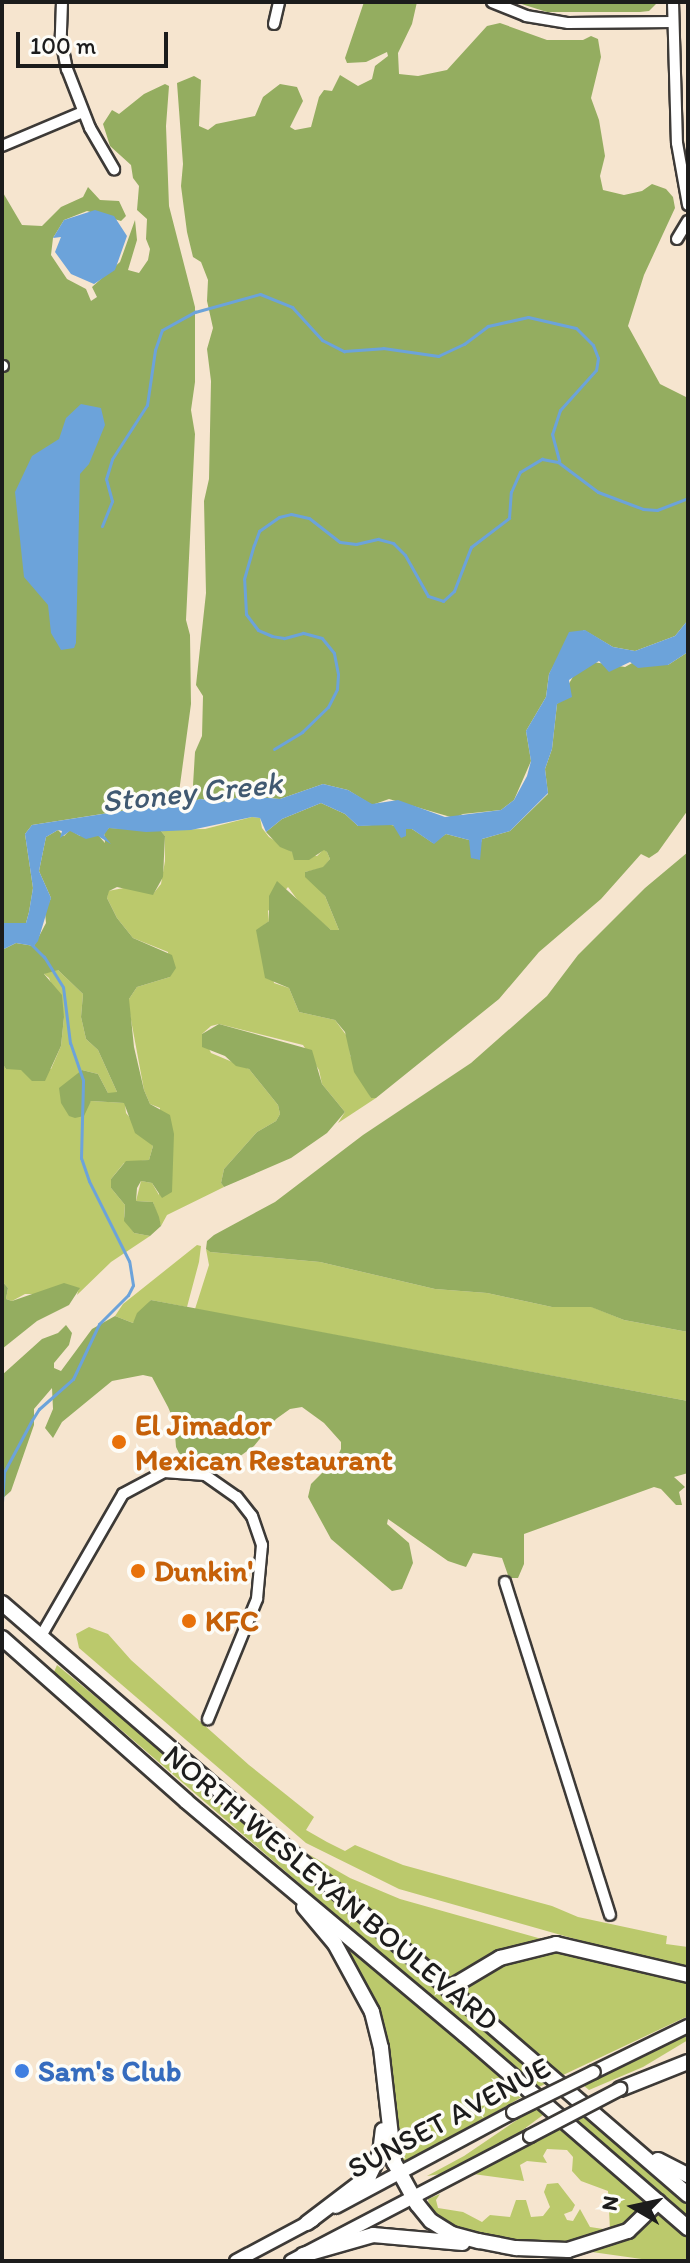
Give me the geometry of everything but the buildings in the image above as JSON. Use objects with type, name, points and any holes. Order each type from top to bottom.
[{"type":"highway","name":"NORTH WESLEYAN BOULEVARD","points":[[2,1603],[608,2126]]},
{"type":"highway","name":"NORTH WESLEYAN BOULEVARD","points":[[2,1638],[134,1757],[272,1871],[688,2228]]},
{"type":"highway","points":[[272,1871],[326,1933],[359,1986],[377,2027],[390,2141],[399,2173],[412,2197],[426,2216],[452,2234],[516,2248]]},
{"type":"highway","points":[[448,1989],[500,1958],[556,1944],[688,1975]]},
{"type":"highway","points":[[620,2089],[688,2062]]},
{"type":"highway","points":[[307,2223],[369,2176],[381,2148],[386,2094]]},
{"type":"highway","points":[[608,2126],[653,2158],[688,2175]]},
{"type":"highway","points":[[608,2126],[688,2195]]},
{"type":"highway","points":[[297,2258],[373,2235],[568,2250],[593,2245],[635,2226],[658,2202]]},
{"type":"main road","name":"SUNSET AVENUE","points":[[236,2261],[513,2112],[688,2026]]},
{"type":"main road","name":"SUNSET AVENUE","points":[[297,2258],[688,2054]]},
{"type":"street","points":[[62,2],[61,39],[83,112],[114,169]]},
{"type":"street","points":[[274,24],[279,2]]},
{"type":"street","points":[[492,2],[526,16],[568,23],[673,22]]},
{"type":"street","points":[[673,2],[679,169],[688,205]]},
{"type":"street","points":[[2,146],[83,112]]},
{"type":"street","points":[[677,239],[688,221]]},
{"type":"street","points":[[41,1636],[123,1494],[164,1472],[205,1475],[237,1497],[252,1516],[262,1545],[257,1599],[208,1719]]},
{"type":"street","points":[[505,1582],[610,1915]]},
{"type":"green space","points":[[364,2],[417,2],[412,24],[398,53],[399,74],[418,76],[447,70],[487,26],[500,23],[547,40],[583,40],[591,36],[598,39],[601,57],[591,98],[599,120],[605,156],[600,176],[603,190],[624,195],[642,191],[652,184],[666,189],[673,197],[675,208],[644,275],[628,326],[660,384],[688,398],[688,620],[675,636],[635,651],[613,647],[584,630],[559,656],[549,674],[546,697],[526,731],[531,761],[514,800],[501,810],[463,814],[454,818],[389,799],[372,805],[348,790],[323,784],[280,799],[244,796],[222,802],[200,799],[192,802],[195,752],[202,736],[203,696],[196,685],[206,593],[204,501],[209,479],[211,381],[207,349],[213,328],[207,301],[208,280],[201,262],[193,257],[187,232],[181,186],[183,164],[177,83],[194,76],[201,80],[199,126],[208,130],[216,124],[255,116],[263,97],[280,84],[297,87],[303,101],[290,127],[295,130],[311,127],[319,97],[324,90],[332,91],[340,75],[358,86],[372,79],[375,66],[388,56],[387,52],[366,62],[347,63],[345,58]]},
{"type":"green space","points":[[515,2],[658,2],[649,11],[640,12],[547,12]]},
{"type":"green space","points":[[165,84],[169,86],[166,126],[169,206],[195,307],[195,382],[191,410],[195,434],[186,620],[190,635],[191,704],[177,807],[140,808],[32,825],[25,834],[33,888],[26,923],[2,923],[2,191],[22,225],[42,226],[61,207],[83,197],[88,187],[100,200],[119,201],[126,216],[121,221],[87,211],[64,220],[53,238],[51,255],[67,279],[86,289],[91,301],[97,297],[92,287],[120,262],[135,220],[137,240],[128,270],[139,273],[148,260],[150,249],[146,239],[147,219],[137,210],[139,186],[133,178],[131,165],[110,146],[103,124],[112,110],[119,114],[144,94]]},
{"type":"green space","points":[[688,652],[688,810],[658,852],[649,858],[641,854],[601,899],[539,952],[499,999],[376,1098],[371,1098],[354,1072],[345,1032],[335,1020],[299,1012],[289,988],[265,978],[256,930],[269,921],[269,896],[277,881],[331,930],[339,930],[325,896],[305,877],[305,872],[323,867],[330,859],[327,852],[324,850],[309,860],[294,860],[292,852],[280,847],[266,832],[282,819],[321,803],[345,814],[358,826],[386,824],[412,829],[433,843],[446,834],[469,840],[479,850],[482,839],[510,831],[548,794],[545,769],[552,749],[557,704],[574,675],[593,662],[625,667],[634,662],[668,665]]},
{"type":"green space","points":[[252,817],[260,818],[262,828],[269,837],[292,852],[317,856],[324,849],[327,852],[330,859],[323,868],[305,872],[325,896],[339,930],[331,930],[302,906],[288,887],[268,911],[269,921],[264,925],[274,983],[289,988],[299,1012],[335,1020],[349,1039],[350,1055],[371,1098],[376,1098],[338,1123],[345,1112],[322,1084],[319,1070],[303,1045],[219,1024],[211,1026],[202,1034],[211,1053],[249,1069],[278,1105],[280,1114],[276,1121],[257,1132],[224,1169],[221,1183],[224,1187],[167,1215],[161,1226],[153,1202],[136,1201],[141,1181],[152,1183],[159,1195],[160,1108],[150,1104],[144,1090],[129,999],[137,987],[170,977],[168,952],[133,938],[117,918],[107,898],[108,891],[129,887],[153,894],[161,884],[165,861],[165,836],[160,830],[205,829]]},
{"type":"green space","points":[[109,828],[160,830],[165,836],[163,877],[153,895],[117,887],[109,891],[107,898],[117,918],[133,938],[172,955],[176,968],[170,977],[137,987],[129,999],[134,1047],[144,1090],[150,1104],[170,1115],[174,1134],[172,1192],[162,1198],[152,1183],[141,1181],[137,1188],[136,1201],[153,1202],[159,1217],[161,1226],[150,1236],[134,1233],[124,1221],[125,1205],[111,1188],[111,1179],[126,1161],[149,1160],[153,1146],[135,1133],[124,1103],[91,1101],[84,1116],[75,1118],[69,1116],[61,1103],[59,1088],[82,1070],[98,1074],[108,1093],[117,1092],[98,1050],[86,1039],[81,1017],[83,994],[58,970],[44,974],[62,995],[64,1017],[61,1046],[45,1081],[32,1081],[21,1070],[6,1069],[2,1063],[2,950],[16,943],[34,946],[46,923],[45,912],[51,898],[39,871],[46,837],[58,830],[64,836],[70,830],[80,836],[98,835],[105,843],[104,831]]},
{"type":"green space","points":[[688,852],[688,1332],[624,1320],[591,1307],[552,1307],[487,1293],[435,1289],[320,1262],[210,1252],[206,1249],[207,1241],[214,1235],[275,1202],[363,1135],[471,1063],[547,996],[578,955],[645,888]]},
{"type":"green space","points":[[49,970],[58,970],[83,994],[81,1017],[86,1039],[98,1050],[117,1092],[116,1095],[108,1093],[98,1074],[82,1070],[65,1086],[85,1109],[91,1101],[125,1103],[126,1113],[153,1146],[149,1160],[124,1163],[111,1179],[111,1188],[125,1205],[124,1217],[134,1233],[150,1236],[111,1262],[77,1295],[79,1288],[59,1287],[38,1294],[25,1294],[12,1301],[6,1299],[8,1288],[2,1281],[2,1063],[6,1069],[51,1069],[61,1046],[64,1017],[49,978],[44,974]]},
{"type":"green space","points":[[219,1024],[312,1050],[322,1084],[345,1112],[327,1133],[291,1158],[224,1187],[221,1183],[224,1169],[257,1132],[276,1121],[280,1114],[278,1105],[249,1069],[236,1066],[225,1056],[202,1047],[202,1034]]},
{"type":"green space","points":[[197,1245],[201,1246],[199,1262],[187,1307],[151,1300],[133,1323],[115,1316],[123,1304]]},
{"type":"green space","points":[[206,1249],[210,1252],[320,1262],[435,1289],[487,1293],[552,1307],[592,1307],[624,1320],[688,1332],[688,1401],[195,1309],[209,1265]]},
{"type":"green space","points":[[2,1281],[8,1288],[6,1299],[12,1301],[64,1283],[80,1288],[69,1305],[37,1321],[2,1349]]},
{"type":"green space","points":[[151,1300],[688,1401],[688,1473],[674,1477],[685,1487],[679,1492],[682,1505],[676,1505],[661,1489],[654,1487],[524,1534],[524,1564],[518,1578],[509,1578],[502,1558],[473,1553],[466,1567],[448,1561],[388,1519],[387,1524],[409,1543],[413,1563],[402,1589],[392,1591],[331,1539],[308,1497],[311,1484],[336,1459],[341,1449],[341,1442],[324,1423],[302,1407],[290,1409],[276,1419],[254,1446],[217,1473],[210,1472],[183,1461],[176,1447],[174,1421],[168,1407],[152,1377],[143,1375],[112,1381],[62,1422],[53,1438],[45,1428],[53,1409],[52,1388],[34,1409],[34,1425],[11,1491],[2,1499],[2,1375],[42,1339],[58,1333],[66,1325],[72,1333],[69,1345],[54,1363],[54,1368],[61,1371],[92,1329],[115,1316],[133,1323],[137,1313]]},
{"type":"green space","points":[[89,1627],[108,1634],[131,1660],[249,1765],[314,1817],[306,1830],[345,1851],[355,1845],[403,1865],[552,1906],[578,1917],[667,1936],[666,1944],[688,1947],[688,1971],[399,1889],[306,1843],[79,1648],[76,1634]]},
{"type":"green space","points":[[57,1665],[273,1843],[549,2082],[537,2088],[54,1672]]},
{"type":"green space","points":[[308,1854],[350,1878],[400,1899],[688,1980],[688,2016],[561,2076]]},
{"type":"green space","points":[[346,1948],[525,2095],[403,2166],[359,1975]]},
{"type":"green space","points":[[688,2032],[688,2040],[643,2067],[589,2090],[583,2085]]},
{"type":"green space","points":[[539,2105],[547,2112],[516,2135],[441,2174],[427,2176],[464,2156]]},
{"type":"green space","points":[[584,2111],[688,2202],[688,2218],[572,2119]]},
{"type":"green space","points":[[559,2125],[688,2237],[688,2261],[656,2261],[471,2235],[449,2227],[430,2213],[428,2199],[440,2194],[436,2200],[438,2208],[463,2212],[482,2222],[490,2215],[510,2217],[516,2200],[526,2200],[531,2217],[543,2216],[550,2207],[544,2192],[547,2184],[558,2183],[575,2205],[572,2211],[564,2214],[567,2220],[573,2221],[580,2209],[590,2227],[610,2230],[608,2191],[581,2181],[572,2171],[573,2157],[567,2150],[547,2149],[543,2156],[547,2163],[527,2161],[520,2165],[524,2181],[473,2174]]},
{"type":"water","points":[[95,210],[114,216],[127,236],[115,270],[94,284],[71,274],[55,252],[61,237],[53,238],[64,220]]},
{"type":"water","points":[[81,404],[101,408],[105,425],[89,464],[80,474],[76,643],[74,648],[61,650],[51,633],[48,605],[24,577],[15,492],[32,456],[59,439],[66,418]]},
{"type":"water","points":[[688,620],[688,652],[668,665],[638,668],[630,662],[609,672],[599,661],[569,680],[572,697],[557,704],[552,749],[545,769],[548,793],[510,831],[482,839],[480,860],[471,858],[469,840],[446,834],[434,844],[412,829],[406,829],[406,836],[401,838],[393,825],[358,826],[345,814],[321,803],[282,819],[266,832],[260,818],[252,817],[191,830],[146,832],[109,828],[104,835],[111,844],[98,836],[86,839],[70,831],[60,838],[62,831],[58,830],[46,837],[39,871],[51,898],[38,941],[34,946],[16,943],[2,950],[2,923],[26,923],[29,912],[33,888],[25,834],[32,825],[141,808],[177,807],[200,799],[222,802],[244,796],[280,799],[323,784],[348,790],[372,804],[398,800],[445,817],[501,810],[514,800],[527,776],[531,761],[526,731],[546,697],[549,674],[569,632],[585,630],[613,647],[635,651],[675,636]]},
{"type":"waterway","points":[[102,526],[112,501],[106,479],[112,459],[147,405],[155,350],[162,330],[195,312],[260,294],[292,307],[322,340],[344,351],[383,348],[438,356],[464,344],[488,326],[528,317],[576,328],[593,345],[598,358],[596,370],[560,410],[552,434],[559,461]]},
{"type":"waterway","name":"Stoney Creek","points":[[274,749],[302,732],[328,707],[337,689],[338,674],[334,653],[322,638],[303,633],[284,638],[272,636],[258,630],[246,614],[244,579],[254,545],[259,531],[279,517],[291,514],[309,518],[340,542],[356,544],[378,539],[393,543],[405,555],[428,596],[443,601],[454,591],[471,547],[509,518],[511,492],[520,472],[542,459],[558,462],[598,492],[643,509],[657,510],[688,498]]},
{"type":"waterway","points":[[2,1502],[4,1472],[32,1420],[39,1409],[73,1379],[99,1324],[128,1295],[133,1285],[129,1261],[89,1181],[81,1158],[83,1080],[70,1043],[63,987],[44,957],[28,941]]},
{"type":"place","name":"El Jimador Mexican Restaurant","points":[[119,1442]]},
{"type":"place","name":"Dunkin'","points":[[138,1571]]},
{"type":"place","name":"KFC","points":[[189,1621]]},
{"type":"place","name":"Sam's Club","points":[[22,2071]]}]
